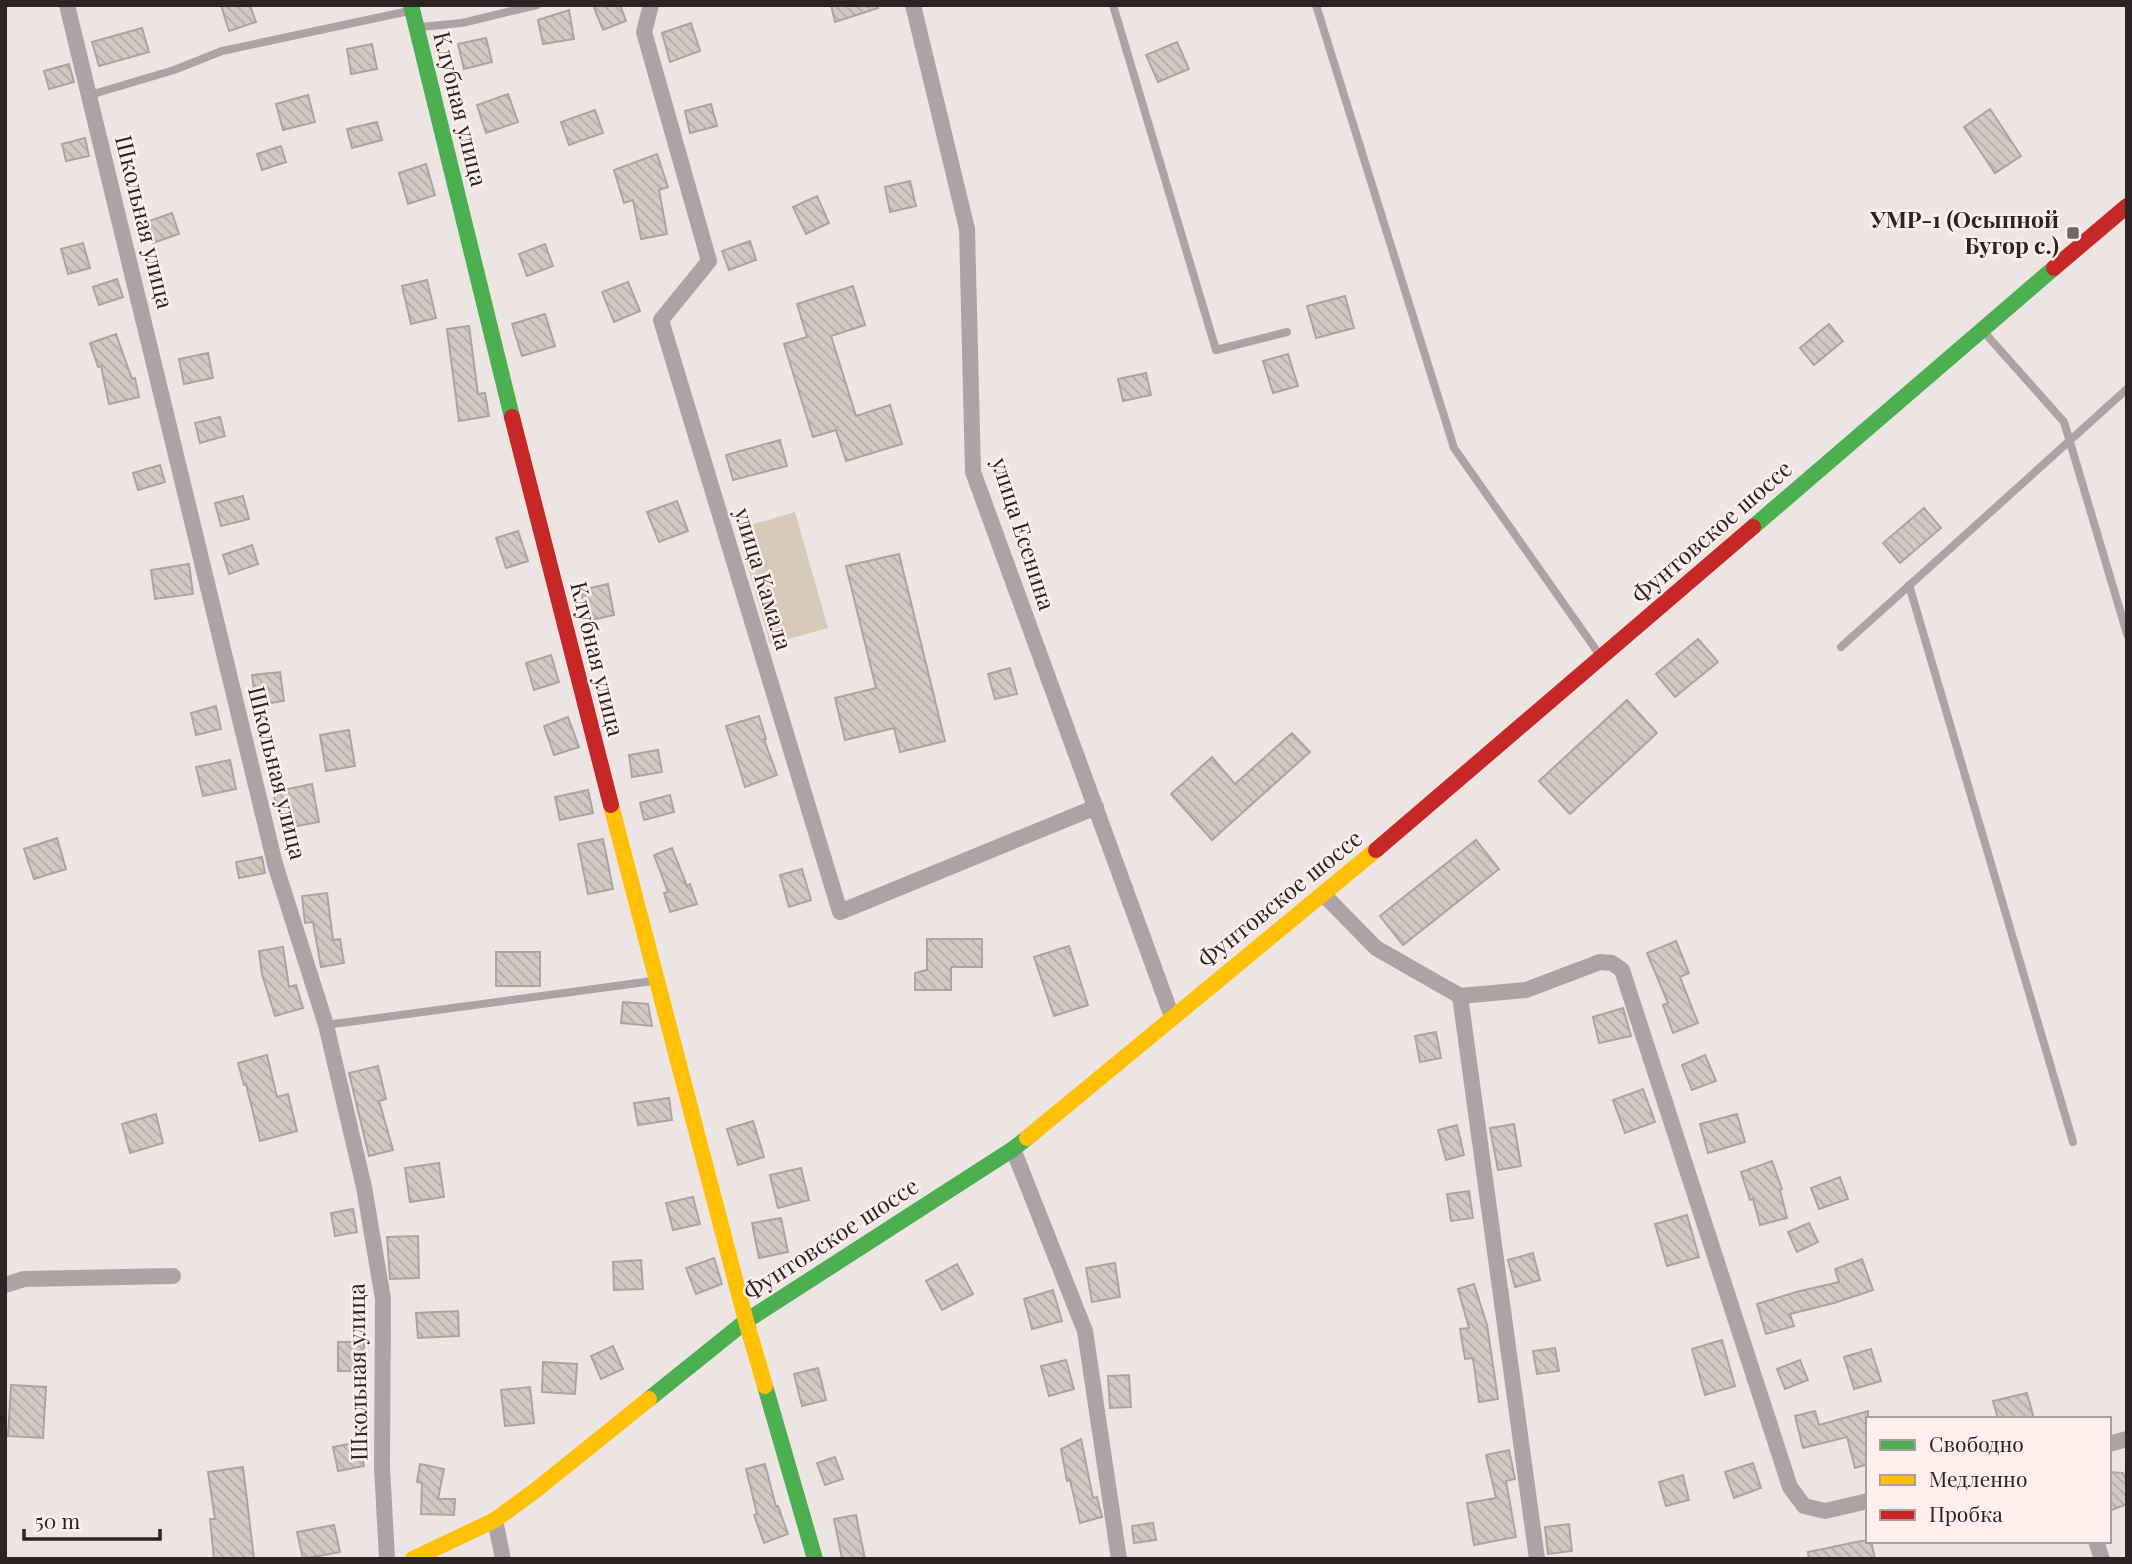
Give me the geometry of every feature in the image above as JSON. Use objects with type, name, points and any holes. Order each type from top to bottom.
[{"type":"street","name":"Школьная улица","points":[[67,5],[275,863],[327,1025],[364,1187],[383,1299],[382,1467],[387,1559]]},
{"type":"street","name":"улица Камала","points":[[651,5],[644,32],[709,261],[661,320],[840,912],[1096,807]]},
{"type":"street","name":"улица Есенина","points":[[913,5],[967,229],[973,472],[1172,1017]]},
{"type":"street","name":"Клубная улица","points":[[412,8],[509,407],[656,980],[746,1321],[815,1559]]},
{"type":"street","name":"Фунтовское шоссе","points":[[413,1559],[495,1520],[746,1321],[1013,1149],[1324,895],[2127,206]]},
{"type":"street","points":[[1324,895],[1376,948],[1460,996],[1526,990],[1601,962],[1612,963],[1622,970],[1790,1488],[1804,1506],[1825,1511],[1866,1502]]},
{"type":"street","points":[[1460,996],[1537,1559]]},
{"type":"street","points":[[1013,1149],[1085,1331],[1119,1559]]},
{"type":"street","points":[[5,1285],[24,1279],[173,1276]]},
{"type":"street","points":[[495,1520],[503,1559]]},
{"type":"lane","points":[[417,28],[463,23],[537,5]]},
{"type":"lane","points":[[1113,5],[1216,350],[1287,332]]},
{"type":"lane","points":[[1316,5],[1454,448],[1601,657]]},
{"type":"lane","points":[[90,95],[174,70],[222,51],[412,8]]},
{"type":"lane","points":[[1982,329],[2064,422],[2127,634]]},
{"type":"lane","points":[[1842,646],[2127,389]]},
{"type":"lane","points":[[1909,585],[2073,1142]]},
{"type":"lane","points":[[327,1025],[656,980]]},
{"type":"shaded area","points":[[795,512],[828,628],[770,644],[737,529]]},
{"type":"building","points":[[221,5],[250,5],[256,22],[229,31]]},
{"type":"building","points":[[593,5],[620,5],[626,21],[603,30]]},
{"type":"building","points":[[831,5],[878,5],[878,8],[835,22]]},
{"type":"building","points":[[569,10],[574,39],[543,44],[538,20]]},
{"type":"building","points":[[691,23],[700,51],[670,62],[662,33]]},
{"type":"building","points":[[142,28],[149,52],[99,66],[92,42]]},
{"type":"building","points":[[486,38],[492,62],[464,69],[458,44]]},
{"type":"building","points":[[1177,42],[1189,69],[1158,82],[1146,55]]},
{"type":"building","points":[[372,44],[377,69],[351,74],[347,49]]},
{"type":"building","points":[[69,64],[74,82],[49,89],[44,71]]},
{"type":"building","points":[[508,94],[518,122],[486,133],[477,105]]},
{"type":"building","points":[[308,95],[315,122],[283,130],[276,104]]},
{"type":"building","points":[[711,104],[717,126],[690,133],[685,111]]},
{"type":"building","points":[[1990,109],[2021,156],[1995,173],[1964,127]]},
{"type":"building","points":[[595,110],[603,133],[569,145],[561,122]]},
{"type":"building","points":[[377,122],[382,140],[352,148],[347,129]]},
{"type":"building","points":[[85,138],[89,156],[66,161],[62,144]]},
{"type":"building","points":[[281,146],[286,162],[262,170],[257,154]]},
{"type":"building","points":[[657,154],[668,187],[659,190],[667,234],[641,239],[633,200],[624,203],[614,170]]},
{"type":"building","points":[[426,164],[435,195],[408,204],[399,173]]},
{"type":"building","points":[[910,181],[916,206],[890,212],[885,187]]},
{"type":"building","points":[[817,196],[829,223],[806,234],[793,207]]},
{"type":"building","points":[[172,213],[179,234],[153,243],[146,222]]},
{"type":"building","points":[[750,241],[756,260],[729,270],[722,251]]},
{"type":"building","points":[[83,243],[90,268],[68,274],[61,249]]},
{"type":"building","points":[[545,244],[553,266],[527,276],[519,254]]},
{"type":"building","points":[[117,279],[123,297],[99,305],[93,287]]},
{"type":"building","points":[[427,280],[436,318],[411,324],[402,286]]},
{"type":"building","points":[[628,282],[640,311],[614,322],[602,292]]},
{"type":"building","points":[[853,286],[865,325],[831,336],[856,416],[890,405],[902,444],[846,461],[836,430],[813,437],[784,344],[807,337],[797,304]]},
{"type":"building","points":[[1345,296],[1354,328],[1316,338],[1307,306]]},
{"type":"building","points":[[545,314],[555,346],[522,356],[512,324]]},
{"type":"building","points":[[1829,324],[1843,341],[1814,365],[1800,348]]},
{"type":"building","points":[[469,326],[478,394],[485,393],[489,416],[459,421],[447,329]]},
{"type":"building","points":[[116,334],[132,379],[135,378],[139,397],[109,404],[101,366],[98,367],[90,343]]},
{"type":"building","points":[[208,353],[213,378],[184,384],[179,359]]},
{"type":"building","points":[[1288,354],[1298,386],[1273,393],[1263,361]]},
{"type":"building","points":[[1146,373],[1151,395],[1123,401],[1118,379]]},
{"type":"building","points":[[220,417],[225,436],[200,443],[195,423]]},
{"type":"building","points":[[780,440],[787,466],[733,480],[726,455]]},
{"type":"building","points":[[160,465],[165,482],[138,490],[133,473]]},
{"type":"building","points":[[243,496],[249,519],[221,526],[215,503]]},
{"type":"building","points":[[677,501],[688,531],[659,542],[647,512]]},
{"type":"building","points":[[1924,508],[1941,528],[1900,563],[1883,543]]},
{"type":"building","points":[[518,531],[528,561],[506,568],[496,538]]},
{"type":"building","points":[[252,545],[258,564],[229,574],[223,555]]},
{"type":"building","points":[[899,554],[945,741],[900,752],[894,728],[845,740],[835,698],[876,688],[846,566]]},
{"type":"building","points":[[189,564],[193,594],[155,599],[151,570]]},
{"type":"building","points":[[608,584],[614,615],[587,621],[581,590]]},
{"type":"building","points":[[1698,639],[1718,662],[1675,697],[1656,674]]},
{"type":"building","points":[[551,655],[559,682],[534,690],[526,663]]},
{"type":"building","points":[[1010,668],[1017,694],[995,699],[988,674]]},
{"type":"building","points":[[280,672],[284,701],[256,705],[252,675]]},
{"type":"building","points":[[1627,700],[1657,733],[1570,814],[1539,781]]},
{"type":"building","points":[[216,706],[221,729],[196,735],[191,713]]},
{"type":"building","points":[[759,716],[777,775],[745,787],[726,726]]},
{"type":"building","points":[[568,717],[579,747],[554,755],[544,726]]},
{"type":"building","points":[[349,730],[355,766],[326,771],[320,735]]},
{"type":"building","points":[[1292,733],[1310,752],[1212,840],[1171,794],[1212,757],[1235,784]]},
{"type":"building","points":[[658,750],[662,772],[632,777],[629,755]]},
{"type":"building","points":[[230,760],[236,789],[203,796],[196,767]]},
{"type":"building","points":[[312,784],[319,822],[281,829],[273,792]]},
{"type":"building","points":[[588,790],[593,813],[560,820],[555,797]]},
{"type":"building","points":[[670,795],[674,812],[644,820],[640,803]]},
{"type":"building","points":[[57,838],[66,869],[34,879],[24,849]]},
{"type":"building","points":[[603,839],[613,889],[588,894],[578,844]]},
{"type":"building","points":[[1476,840],[1499,869],[1403,945],[1380,916]]},
{"type":"building","points":[[672,848],[697,904],[670,912],[664,893],[668,892],[654,855]]},
{"type":"building","points":[[262,857],[265,873],[239,878],[236,862]]},
{"type":"building","points":[[802,869],[811,900],[789,907],[780,875]]},
{"type":"building","points":[[327,893],[333,940],[340,939],[344,963],[321,967],[313,922],[305,923],[302,896]]},
{"type":"building","points":[[927,939],[982,939],[982,967],[951,967],[951,990],[915,990],[915,973],[927,970]]},
{"type":"building","points":[[1676,941],[1689,973],[1680,977],[1698,1023],[1673,1033],[1663,1005],[1668,1003],[1647,953]]},
{"type":"building","points":[[1069,946],[1088,1005],[1054,1016],[1034,957]]},
{"type":"building","points":[[283,947],[289,987],[296,985],[303,1008],[275,1016],[262,974],[259,951]]},
{"type":"building","points":[[496,952],[540,952],[540,986],[496,986]]},
{"type":"building","points":[[623,1002],[648,1004],[652,1026],[621,1023]]},
{"type":"building","points":[[1623,1008],[1631,1036],[1599,1043],[1593,1017]]},
{"type":"building","points":[[1436,1032],[1441,1058],[1420,1062],[1415,1036]]},
{"type":"building","points":[[267,1055],[277,1097],[288,1094],[297,1131],[260,1141],[238,1063]]},
{"type":"building","points":[[1705,1055],[1716,1081],[1692,1090],[1682,1065]]},
{"type":"building","points":[[378,1066],[386,1099],[379,1101],[393,1150],[369,1156],[349,1073]]},
{"type":"building","points":[[1643,1089],[1655,1122],[1625,1133],[1613,1100]]},
{"type":"building","points":[[669,1098],[672,1120],[638,1125],[634,1103]]},
{"type":"building","points":[[156,1114],[163,1143],[130,1153],[122,1124]]},
{"type":"building","points":[[1737,1114],[1745,1142],[1708,1153],[1700,1124]]},
{"type":"building","points":[[753,1121],[764,1157],[738,1165],[727,1129]]},
{"type":"building","points":[[1514,1124],[1521,1166],[1498,1170],[1490,1128]]},
{"type":"building","points":[[1457,1125],[1464,1155],[1446,1160],[1438,1130]]},
{"type":"building","points":[[1772,1161],[1782,1189],[1780,1190],[1787,1218],[1760,1225],[1753,1199],[1750,1200],[1741,1172]]},
{"type":"building","points":[[439,1163],[444,1197],[410,1202],[405,1168]]},
{"type":"building","points":[[801,1168],[809,1200],[778,1208],[770,1175]]},
{"type":"building","points":[[1840,1177],[1848,1199],[1819,1209],[1811,1188]]},
{"type":"building","points":[[1469,1191],[1473,1218],[1451,1221],[1447,1194]]},
{"type":"building","points":[[693,1197],[700,1224],[673,1230],[666,1203]]},
{"type":"building","points":[[353,1209],[357,1232],[335,1236],[331,1213]]},
{"type":"building","points":[[1687,1215],[1699,1257],[1667,1266],[1655,1224]]},
{"type":"building","points":[[781,1218],[788,1252],[759,1258],[752,1223]]},
{"type":"building","points":[[1809,1223],[1818,1242],[1797,1252],[1788,1232]]},
{"type":"building","points":[[418,1236],[419,1278],[390,1279],[387,1237]]},
{"type":"building","points":[[1533,1253],[1540,1280],[1515,1287],[1508,1260]]},
{"type":"building","points":[[714,1258],[722,1284],[696,1294],[686,1268]]},
{"type":"building","points":[[1862,1259],[1873,1290],[1790,1314],[1794,1326],[1766,1334],[1757,1304],[1839,1282],[1835,1269]]},
{"type":"building","points":[[641,1260],[643,1289],[614,1290],[613,1262]]},
{"type":"building","points":[[1115,1263],[1120,1297],[1092,1302],[1086,1268]]},
{"type":"building","points":[[957,1264],[973,1294],[942,1310],[926,1281]]},
{"type":"building","points":[[1474,1284],[1487,1325],[1498,1399],[1479,1402],[1473,1358],[1465,1359],[1460,1329],[1469,1328],[1458,1289]]},
{"type":"building","points":[[1053,1290],[1062,1321],[1032,1329],[1024,1299]]},
{"type":"building","points":[[458,1311],[459,1336],[418,1338],[416,1313]]},
{"type":"building","points":[[1722,1340],[1735,1386],[1705,1395],[1692,1349]]},
{"type":"building","points":[[338,1342],[364,1342],[364,1371],[338,1371]]},
{"type":"building","points":[[613,1346],[623,1369],[601,1379],[591,1356]]},
{"type":"building","points":[[1555,1348],[1559,1371],[1537,1374],[1533,1351]]},
{"type":"building","points":[[1871,1349],[1881,1381],[1854,1389],[1844,1357]]},
{"type":"building","points":[[1066,1360],[1074,1389],[1049,1396],[1041,1366]]},
{"type":"building","points":[[1800,1360],[1808,1380],[1785,1389],[1777,1369]]},
{"type":"building","points":[[543,1362],[577,1364],[575,1394],[542,1392]]},
{"type":"building","points":[[818,1368],[826,1400],[802,1406],[794,1374]]},
{"type":"building","points":[[1129,1375],[1131,1407],[1110,1408],[1108,1376]]},
{"type":"building","points":[[11,1385],[46,1387],[43,1438],[8,1436]]},
{"type":"building","points":[[530,1387],[534,1423],[505,1426],[501,1390]]},
{"type":"building","points":[[2027,1393],[2033,1417],[1997,1417],[1993,1401]]},
{"type":"building","points":[[1815,1411],[1819,1425],[1868,1411],[1866,1465],[1855,1468],[1847,1437],[1803,1448],[1795,1416]]},
{"type":"building","points":[[1081,1439],[1093,1498],[1097,1497],[1102,1517],[1080,1523],[1070,1480],[1067,1481],[1061,1449]]},
{"type":"building","points":[[359,1442],[364,1466],[338,1471],[333,1447]]},
{"type":"building","points":[[1509,1450],[1515,1479],[1506,1481],[1516,1537],[1474,1545],[1467,1503],[1496,1498],[1486,1455]]},
{"type":"building","points":[[835,1457],[843,1479],[825,1485],[817,1463]]},
{"type":"building","points":[[1753,1463],[1761,1488],[1734,1498],[1725,1472]]},
{"type":"building","points":[[420,1464],[444,1469],[438,1499],[455,1499],[454,1515],[421,1514],[422,1483],[417,1482]]},
{"type":"building","points":[[765,1464],[776,1507],[778,1506],[788,1534],[764,1543],[754,1515],[757,1514],[746,1469]]},
{"type":"building","points":[[243,1467],[254,1559],[214,1559],[210,1519],[215,1519],[208,1472]]},
{"type":"building","points":[[2111,1472],[2123,1473],[2127,1483],[2127,1504],[2111,1510]]},
{"type":"building","points":[[1683,1475],[1689,1500],[1666,1506],[1659,1482]]},
{"type":"building","points":[[856,1515],[865,1559],[842,1559],[834,1519]]},
{"type":"building","points":[[1153,1523],[1156,1540],[1134,1543],[1132,1526]]},
{"type":"building","points":[[1569,1524],[1572,1551],[1548,1554],[1545,1527]]},
{"type":"building","points":[[334,1525],[340,1552],[303,1559],[297,1532]]},
{"type":"building","points":[[1866,1541],[1871,1543],[1875,1559],[1809,1559],[1808,1552]]},
{"type":"traffic: fast","points":[[411,5],[512,417]]},
{"type":"traffic: fast","points":[[1753,527],[2054,268]]},
{"type":"traffic: fast","points":[[649,1399],[746,1321],[1027,1138]]},
{"type":"traffic: fast","points":[[765,1386],[815,1559]]},
{"type":"traffic: slow","points":[[611,805],[765,1386]]},
{"type":"traffic: slow","points":[[1027,1138],[1376,850]]},
{"type":"traffic: slow","points":[[413,1559],[495,1520],[649,1399]]},
{"type":"traffic: jam","points":[[2054,268],[2127,206]]},
{"type":"traffic: jam","points":[[512,417],[611,805]]},
{"type":"traffic: jam","points":[[1376,850],[1753,527]]},
{"type":"place","name":"УМР-1 (Осыпной Бугор с.)","points":[[2073,233]]}]
